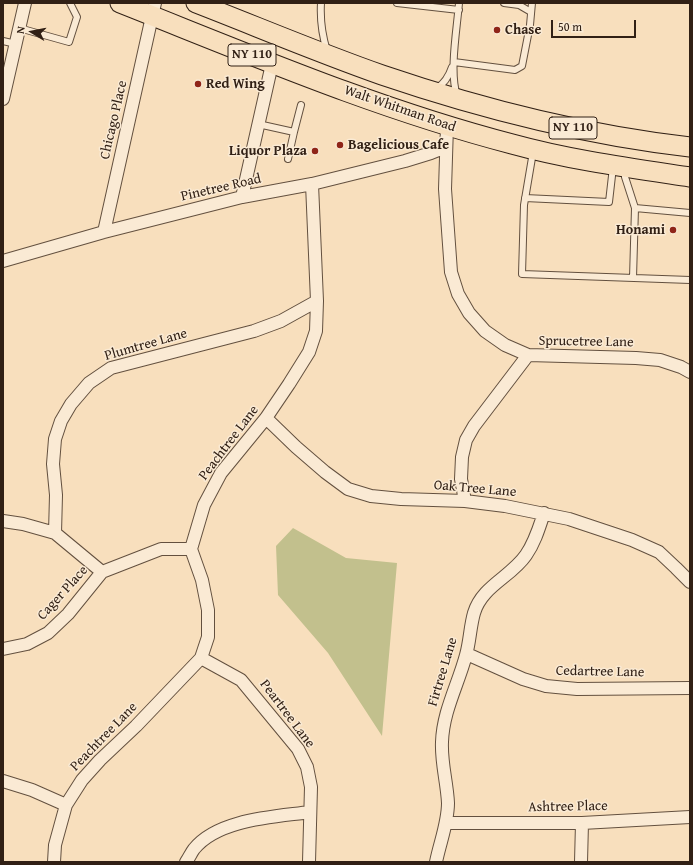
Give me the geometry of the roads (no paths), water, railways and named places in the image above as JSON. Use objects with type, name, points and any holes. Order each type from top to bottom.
[{"type":"main road","name":"Walt Whitman Road","points":[[120,3],[153,9],[272,64],[388,107],[447,126],[534,149],[620,166],[690,177]]},
{"type":"main road","name":"Walt Whitman Road","points":[[196,3],[381,74],[503,112],[550,124],[617,137],[690,146]]},
{"type":"main road","points":[[388,107],[433,110],[440,107],[446,95]]},
{"type":"main road","points":[[447,126],[451,115],[458,110],[502,118],[550,124]]},
{"type":"street","points":[[3,100],[25,3]]},
{"type":"street","name":"Chicago Place","points":[[104,232],[153,9]]},
{"type":"street","points":[[242,197],[272,64]]},
{"type":"street","name":"Sprucetree Lane","points":[[447,126],[445,189],[451,272],[458,294],[469,313],[485,331],[505,345],[528,355],[660,360],[681,367],[690,372]]},
{"type":"street","name":"Pinetree Road","points":[[3,261],[104,232],[242,197],[312,184],[405,161],[446,147]]},
{"type":"street","name":"Peachtree Lane","points":[[54,862],[55,845],[66,805],[86,775],[136,726],[201,658],[208,637],[208,610],[202,580],[191,549],[204,505],[221,473],[266,418],[309,352],[316,331],[317,301],[312,184]]},
{"type":"street","name":"Plumtree Lane","points":[[55,533],[56,495],[53,464],[55,439],[61,420],[89,383],[111,368],[254,331],[281,321],[317,301]]},
{"type":"street","points":[[465,501],[461,479],[462,457],[466,440],[474,426],[528,355]]},
{"type":"street","name":"Oak Tree Lane","points":[[266,418],[296,447],[325,472],[348,489],[371,496],[401,499],[465,501],[505,506],[569,519],[601,529],[658,552],[690,582]]},
{"type":"street","name":"Firtree Lane","points":[[436,862],[446,823],[448,804],[447,785],[442,758],[444,724],[449,704],[467,654],[474,612],[485,594],[526,556],[536,537],[544,514]]},
{"type":"street","points":[[3,521],[23,524],[55,533],[102,572]]},
{"type":"street","name":"Cager Place","points":[[3,649],[27,644],[48,633],[68,614],[102,572],[161,549],[191,549]]},
{"type":"street","name":"Cedartree Lane","points":[[467,654],[523,679],[546,686],[577,689],[690,688]]},
{"type":"street","name":"Peartree Lane","points":[[201,658],[241,680],[298,749],[307,767],[311,787],[309,862]]},
{"type":"street","points":[[3,781],[32,790],[66,805]]},
{"type":"street","points":[[186,862],[195,848],[212,834],[234,824],[310,812]]},
{"type":"street","name":"Ashtree Place","points":[[446,823],[582,823],[690,817]]},
{"type":"street","points":[[581,862],[582,823]]},
{"type":"lane","points":[[19,28],[69,42],[77,16],[70,3]]},
{"type":"lane","points":[[321,3],[320,17],[323,37],[328,54]]},
{"type":"lane","points":[[397,3],[460,5],[454,62],[454,80],[446,95]]},
{"type":"lane","points":[[504,3],[519,5],[531,12]]},
{"type":"lane","points":[[454,62],[515,70],[522,66],[530,25],[532,3]]},
{"type":"lane","points":[[3,41],[16,44]]},
{"type":"lane","points":[[446,95],[443,84],[450,74],[454,62]]},
{"type":"lane","points":[[288,159],[301,105]]},
{"type":"lane","points":[[258,124],[294,132]]},
{"type":"lane","points":[[534,149],[524,201],[522,274],[690,280]]},
{"type":"lane","points":[[524,201],[610,202],[620,166]]},
{"type":"lane","points":[[620,166],[635,208],[633,278]]},
{"type":"lane","points":[[635,208],[690,213]]},
{"type":"place","name":"Chase","points":[[497,30]]},
{"type":"place","name":"Red Wing","points":[[198,84]]},
{"type":"place","name":"Bagelicious Cafe","points":[[340,145]]},
{"type":"place","name":"Liquor Plaza","points":[[315,151]]},
{"type":"place","name":"Honami","points":[[673,230]]}]
